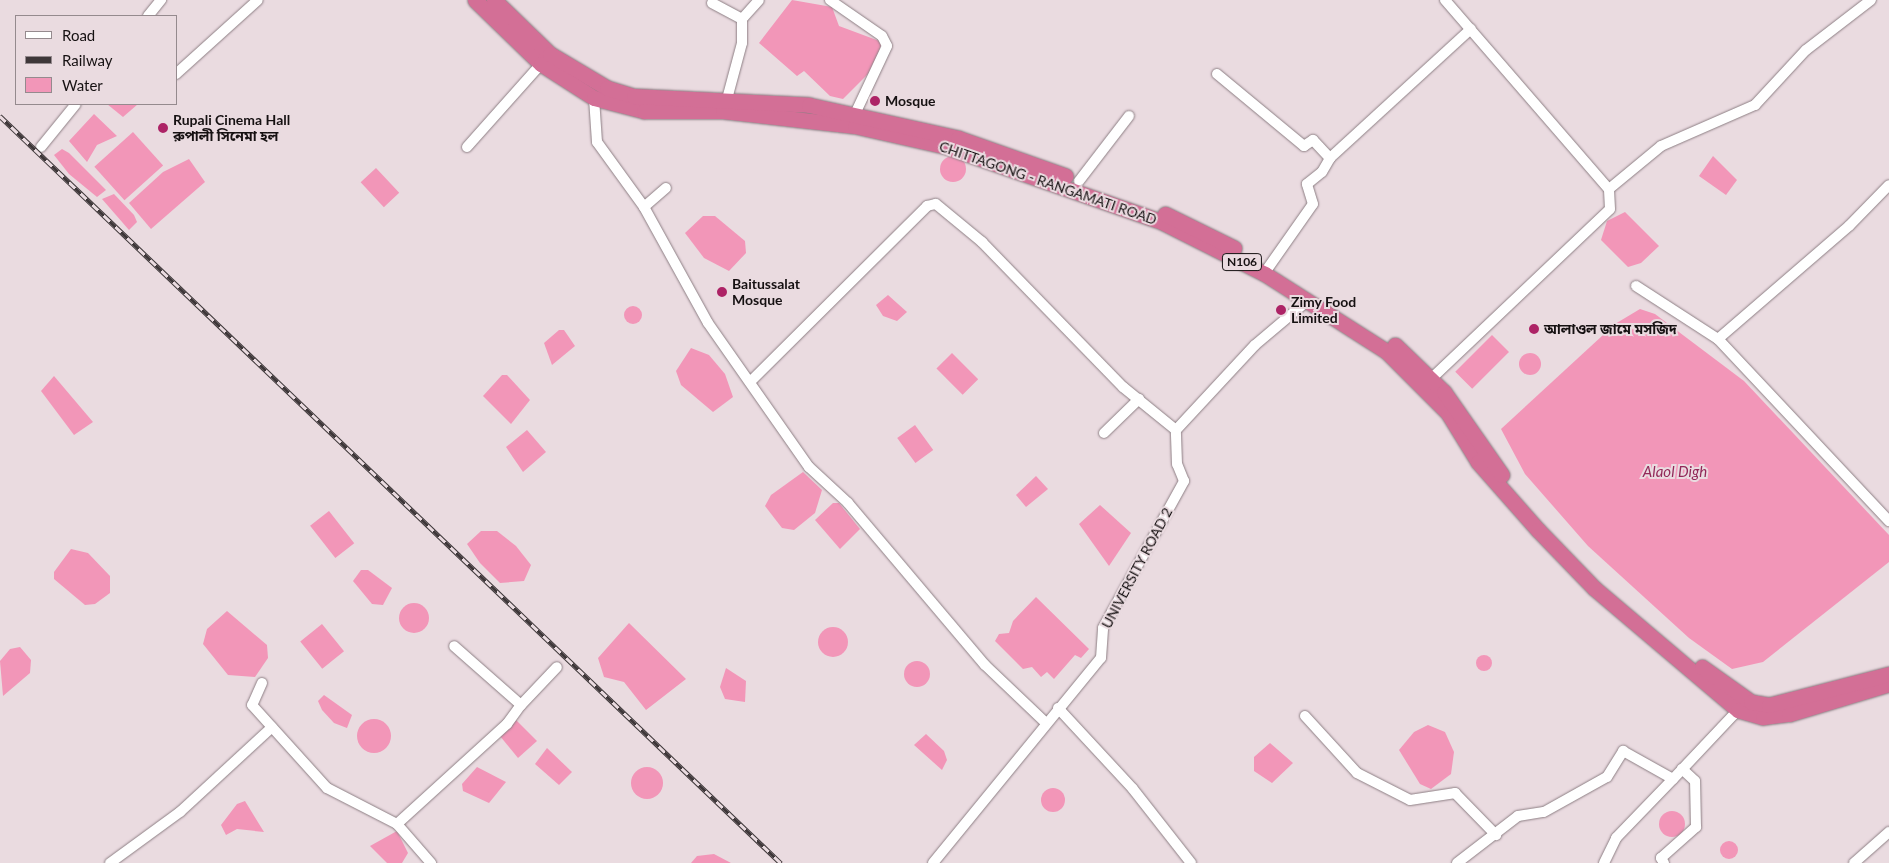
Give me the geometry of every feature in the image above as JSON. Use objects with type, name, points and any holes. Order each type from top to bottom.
[{"type":"highway","name":"CHITTAGONG - RANGAMATI ROAD","points":[[475,0],[541,64],[594,98],[644,111],[790,115],[944,146],[1162,222],[1265,274],[1386,351],[1422,383],[1448,413],[1478,462],[1538,530],[1594,588],[1738,710],[1762,717],[1789,714],[1889,684]]},
{"type":"highway","name":"CHITTAGONG - RANGAMATI ROAD","points":[[494,0],[550,54],[608,88],[634,96],[727,99],[809,105],[855,114],[958,138],[1079,181],[1184,222],[1268,268],[1389,341],[1432,378],[1498,470],[1558,539],[1612,590],[1738,694],[1757,704],[1782,705],[1889,674]]},
{"type":"street","points":[[149,15],[161,0]]},
{"type":"street","points":[[178,72],[258,0]]},
{"type":"street","points":[[727,99],[742,43],[742,18],[759,0]]},
{"type":"street","points":[[830,0],[882,36],[887,46],[855,114]]},
{"type":"street","points":[[1432,378],[1610,209],[1609,189],[1445,0]]},
{"type":"street","points":[[1609,189],[1662,146],[1755,105],[1806,50],[1871,0]]},
{"type":"street","points":[[712,3],[742,18]]},
{"type":"street","points":[[1268,268],[1313,204],[1307,184],[1322,172],[1330,158],[1470,29]]},
{"type":"street","points":[[467,147],[541,64]]},
{"type":"street","points":[[1217,74],[1304,146],[1312,140],[1330,158]]},
{"type":"street","points":[[594,98],[597,142],[644,207],[708,323],[809,467],[848,503],[985,664],[1046,723]]},
{"type":"street","points":[[41,147],[75,105]]},
{"type":"street","points":[[1079,181],[1129,116]]},
{"type":"street","points":[[1718,340],[1849,226],[1889,185]]},
{"type":"street","points":[[644,207],[666,188]]},
{"type":"street","points":[[750,382],[927,206],[936,204],[982,242],[1139,399],[1176,430],[1255,345],[1307,301]]},
{"type":"street","points":[[1636,286],[1718,340],[1889,521]]},
{"type":"street","points":[[1104,433],[1139,399]]},
{"type":"street","name":"UNIVERSITY ROAD 2","points":[[933,863],[1058,708],[1101,658],[1103,628],[1184,481],[1177,464],[1176,430]]},
{"type":"street","points":[[454,646],[521,705]]},
{"type":"street","points":[[397,824],[467,762],[557,667]]},
{"type":"street","points":[[262,684],[252,705],[327,788],[397,824],[431,863]]},
{"type":"street","points":[[1058,708],[1134,789],[1192,863]]},
{"type":"street","points":[[1604,863],[1616,838],[1738,710]]},
{"type":"street","points":[[1304,716],[1357,773],[1410,800],[1455,793],[1496,834]]},
{"type":"street","points":[[110,863],[180,812],[272,727]]},
{"type":"street","points":[[1457,863],[1518,816],[1544,812],[1607,777],[1623,751],[1673,779]]},
{"type":"street","points":[[1664,863],[1661,858],[1696,828],[1695,781],[1682,769]]},
{"type":"street","points":[[1854,863],[1889,832]]},
{"type":"water","points":[[792,0],[832,7],[839,26],[882,42],[874,68],[843,99],[830,96],[804,71],[797,76],[759,43]]},
{"type":"water","points":[[108,105],[137,105],[123,117]]},
{"type":"water","points":[[94,114],[117,136],[97,145],[87,162],[69,141]]},
{"type":"water","points":[[133,132],[163,165],[124,200],[94,167]]},
{"type":"water","points":[[62,149],[69,153],[106,190],[97,197],[69,174],[54,155]]},
{"type":"water","points":[[953,156],[962,160],[966,169],[962,178],[953,182],[944,178],[940,169],[944,160]]},
{"type":"water","points":[[1713,156],[1737,180],[1726,195],[1699,176]]},
{"type":"water","points":[[189,159],[205,182],[151,229],[129,203],[163,172]]},
{"type":"water","points":[[376,168],[399,193],[384,207],[361,182]]},
{"type":"water","points":[[114,194],[134,215],[137,222],[129,230],[102,199]]},
{"type":"water","points":[[1625,212],[1659,246],[1641,263],[1628,267],[1601,240],[1607,221]]},
{"type":"water","points":[[703,216],[715,216],[745,241],[746,253],[729,271],[704,258],[685,233]]},
{"type":"water","points":[[888,295],[907,312],[897,321],[883,316],[876,305]]},
{"type":"water","points":[[633,306],[639,309],[642,315],[639,321],[633,324],[627,321],[624,315],[627,309]]},
{"type":"water","name":"Alaol Digh","points":[[1640,309],[1655,314],[1744,381],[1889,535],[1889,562],[1763,662],[1732,669],[1689,638],[1588,546],[1525,474],[1501,429],[1615,324]]},
{"type":"water","points":[[559,330],[564,330],[575,346],[552,365],[544,343]]},
{"type":"water","points":[[1492,335],[1509,352],[1472,389],[1455,372]]},
{"type":"water","points":[[691,348],[709,355],[725,374],[733,397],[713,412],[681,385],[676,371]]},
{"type":"water","points":[[952,353],[978,379],[963,395],[936,369]]},
{"type":"water","points":[[1530,353],[1540,360],[1541,364],[1534,374],[1530,375],[1520,368],[1519,364],[1526,354]]},
{"type":"water","points":[[502,375],[507,375],[530,400],[511,424],[483,396]]},
{"type":"water","points":[[54,376],[93,422],[74,435],[41,391]]},
{"type":"water","points":[[915,425],[933,450],[915,463],[897,438]]},
{"type":"water","points":[[527,430],[546,452],[523,472],[506,447]]},
{"type":"water","points":[[803,472],[822,490],[815,513],[794,530],[782,528],[765,506],[771,495]]},
{"type":"water","points":[[1036,476],[1048,489],[1026,507],[1016,495]]},
{"type":"water","points":[[833,503],[839,503],[860,529],[840,549],[815,520]]},
{"type":"water","points":[[1100,505],[1131,533],[1109,566],[1079,524]]},
{"type":"water","points":[[329,511],[354,543],[335,558],[310,526]]},
{"type":"water","points":[[481,531],[497,531],[516,546],[531,565],[524,581],[500,583],[480,563],[467,544]]},
{"type":"water","points":[[71,549],[88,553],[110,576],[110,593],[95,604],[85,605],[54,579],[54,572]]},
{"type":"water","points":[[361,570],[368,570],[392,588],[383,605],[372,604],[353,581]]},
{"type":"water","points":[[1036,597],[1089,649],[1081,658],[1075,655],[1054,679],[1047,672],[1041,677],[1032,667],[1023,669],[995,641],[999,634],[1009,633],[1013,621]]},
{"type":"water","points":[[414,603],[424,608],[429,618],[424,628],[414,633],[404,628],[399,618],[404,608]]},
{"type":"water","points":[[227,611],[267,645],[268,658],[255,677],[228,675],[203,644],[207,629]]},
{"type":"water","points":[[629,623],[686,679],[646,710],[624,682],[604,677],[598,658]]},
{"type":"water","points":[[322,624],[344,651],[322,669],[300,642]]},
{"type":"water","points":[[833,627],[843,632],[848,642],[843,652],[833,657],[823,652],[818,642],[823,632]]},
{"type":"water","points":[[20,647],[31,660],[30,673],[3,696],[0,661],[10,649]]},
{"type":"water","points":[[1481,655],[1487,655],[1492,660],[1490,669],[1481,671],[1476,666],[1476,660]]},
{"type":"water","points":[[917,661],[926,665],[930,674],[926,683],[917,687],[908,683],[904,674],[908,665]]},
{"type":"water","points":[[726,668],[746,681],[745,702],[725,699],[720,687]]},
{"type":"water","points":[[324,695],[352,715],[347,728],[334,723],[322,710],[318,701]]},
{"type":"water","points":[[374,719],[386,724],[391,736],[386,748],[374,753],[362,748],[357,736],[362,724]]},
{"type":"water","points":[[516,720],[537,741],[518,758],[500,736]]},
{"type":"water","points":[[1428,725],[1445,732],[1454,752],[1451,774],[1431,789],[1420,784],[1399,750],[1414,732]]},
{"type":"water","points":[[926,734],[944,751],[947,760],[942,770],[914,745]]},
{"type":"water","points":[[1270,743],[1293,763],[1272,783],[1254,771],[1254,757]]},
{"type":"water","points":[[547,748],[572,772],[559,785],[535,764]]},
{"type":"water","points":[[477,767],[506,782],[489,803],[463,791],[462,784]]},
{"type":"water","points":[[647,767],[653,768],[658,772],[662,777],[662,789],[658,794],[653,798],[647,799],[641,798],[636,794],[632,789],[631,783],[632,777],[636,772],[641,768]]},
{"type":"water","points":[[1053,788],[1062,791],[1065,800],[1062,809],[1053,812],[1044,809],[1041,800],[1044,791]]},
{"type":"water","points":[[245,801],[264,832],[237,829],[226,835],[221,825],[237,804]]},
{"type":"water","points":[[1672,811],[1681,815],[1685,824],[1681,833],[1672,837],[1663,833],[1659,824],[1663,815]]},
{"type":"water","points":[[397,831],[408,853],[402,863],[387,863],[370,846]]},
{"type":"water","points":[[1725,841],[1733,841],[1738,846],[1736,857],[1725,859],[1720,854],[1720,846]]},
{"type":"water","points":[[714,854],[731,863],[691,863],[697,856]]},
{"type":"railway","points":[[0,116],[781,863]]},
{"type":"place","name":"Mosque","points":[[875,101]]},
{"type":"place","name":"Rupali Cinema Hall রুপালী সিনেমা হল","points":[[163,128]]},
{"type":"place","name":"Baitussalat Mosque","points":[[722,292]]},
{"type":"place","name":"Zimy Food Limited","points":[[1281,310]]},
{"type":"place","name":"আলাওল জামে মসজিদ","points":[[1534,329]]}]
